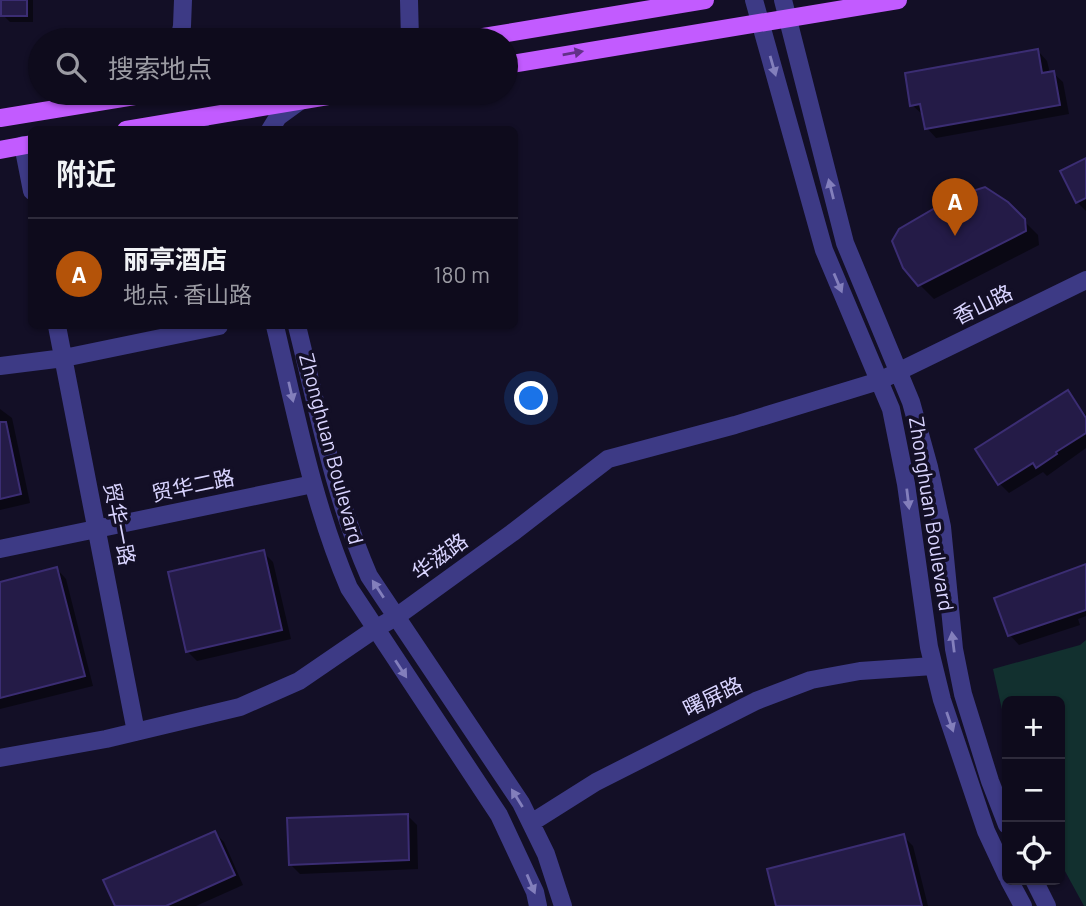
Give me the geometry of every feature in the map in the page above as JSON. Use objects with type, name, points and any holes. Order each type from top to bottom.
[{"type":"main road","points":[[518,31],[705,0]]},
{"type":"main road","points":[[518,63],[760,22],[785,9],[898,0]]},
{"type":"main road","points":[[0,118],[77,105]]},
{"type":"main road","points":[[152,126],[277,105]]},
{"type":"main road","points":[[0,150],[27,145]]},
{"type":"street","points":[[183,0],[184,28]]},
{"type":"street","points":[[410,0],[410,28]]},
{"type":"street","name":"Zhonghuan Boulevard","points":[[754,0],[824,250],[891,409],[906,484],[933,666],[986,831],[1002,865]]},
{"type":"street","name":"Zhonghuan Boulevard","points":[[785,9],[845,243],[915,415],[942,527],[954,649],[963,694],[989,780],[1006,822]]},
{"type":"street","points":[[272,126],[278,117],[294,105]]},
{"type":"street","points":[[178,122],[190,126]]},
{"type":"street","name":"香山路","points":[[898,371],[1086,280]]},
{"type":"street","name":"贸华一路","points":[[58,329],[136,732]]},
{"type":"street","points":[[0,366],[64,358],[204,329]]},
{"type":"street","name":"Zhonghuan Boulevard","points":[[276,329],[313,484],[331,547],[349,588],[499,815],[535,892],[538,906]]},
{"type":"street","name":"Zhonghuan Boulevard","points":[[298,329],[340,499],[351,536],[369,576],[521,803],[546,853],[563,906]]},
{"type":"street","name":"华滋路","points":[[0,758],[136,732],[240,707],[299,681],[396,617],[608,459],[735,425],[879,381],[898,371]]},
{"type":"street","name":"贸华二路","points":[[0,549],[313,484]]},
{"type":"street","name":"曙屏路","points":[[531,824],[596,782],[756,701],[811,680],[860,671],[933,666]]},
{"type":"street","name":"Zhonghuan Boulevard","points":[[1012,885],[1023,906]]},
{"type":"street","points":[[1036,885],[1046,904]]},
{"type":"green space","points":[[1086,640],[1086,906],[1065,871],[1065,696],[1002,696],[1002,710],[993,669],[1080,645]]},
{"type":"building","points":[[1,0],[27,0],[27,16],[1,16]]},
{"type":"building","points":[[1038,49],[1042,73],[1054,71],[1060,105],[925,129],[920,104],[910,106],[905,73]]},
{"type":"building","points":[[1086,158],[1086,198],[1076,203],[1060,171]]},
{"type":"building","points":[[985,187],[1008,202],[1025,219],[1026,231],[918,286],[903,268],[892,241],[899,229],[954,197]]},
{"type":"building","points":[[1068,390],[1086,418],[1086,433],[1036,468],[1033,463],[998,485],[975,449]]},
{"type":"building","points":[[0,422],[6,422],[21,494],[0,499]]},
{"type":"building","points":[[264,550],[282,630],[186,652],[168,572]]},
{"type":"building","points":[[1086,564],[1086,610],[1008,636],[994,598]]},
{"type":"building","points":[[57,567],[85,676],[0,698],[0,582]]},
{"type":"building","points":[[408,814],[409,860],[289,865],[287,818]]},
{"type":"building","points":[[215,831],[235,875],[166,906],[115,906],[103,880]]},
{"type":"building","points":[[904,834],[922,906],[776,906],[767,869]]},
{"type":"place","name":"丽亭酒店","points":[[955,236]]}]
